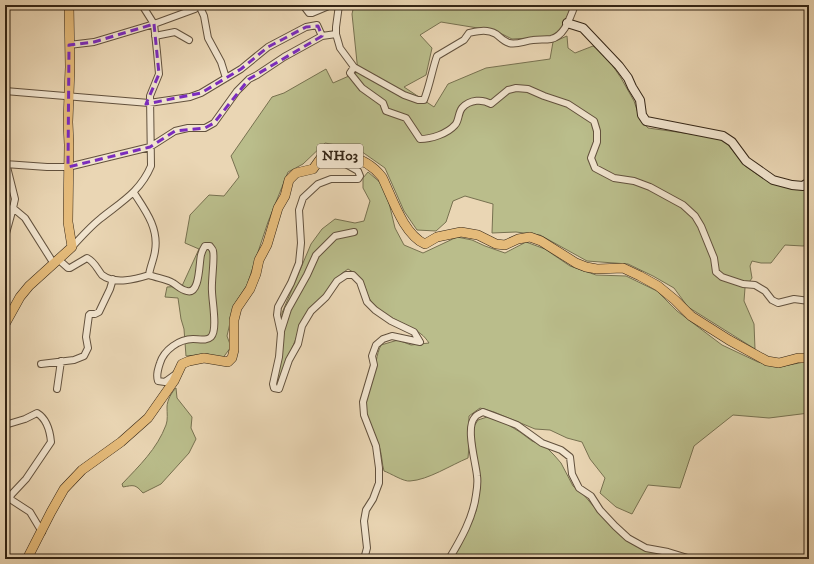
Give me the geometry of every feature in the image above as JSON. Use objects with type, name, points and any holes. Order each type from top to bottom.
[{"type":"main road","points":[[5,324],[20,297],[29,286],[72,247],[68,222],[69,5]]},
{"type":"main road","name":"NH03","points":[[27,559],[64,489],[82,470],[121,442],[148,418],[174,381],[182,364],[204,358],[228,362],[232,358],[234,350],[234,320],[237,308],[250,289],[256,274],[259,260],[267,245],[278,208],[285,196],[289,180],[296,173],[313,169],[323,155],[348,156],[358,159],[377,172],[382,177],[401,216],[413,236],[424,244],[437,237],[461,232],[478,235],[496,244],[505,245],[518,238],[530,237],[541,241],[576,263],[586,267],[597,269],[623,268],[640,276],[658,286],[691,316],[729,340],[767,361],[779,363],[798,358],[809,358]]},
{"type":"street","points":[[72,247],[99,219],[134,192],[148,174],[151,166],[149,103],[158,74],[156,36],[154,24],[142,5]]},
{"type":"street","points":[[69,46],[94,42],[154,24],[195,9],[198,5],[204,16],[208,38],[221,62],[226,78]]},
{"type":"street","points":[[303,5],[309,13],[330,5]]},
{"type":"street","points":[[339,5],[336,34],[340,48],[354,67],[404,95],[418,100],[424,100],[429,88],[432,70],[437,56],[464,40],[469,33],[480,30],[487,31],[509,43],[516,44],[532,40],[553,39],[560,34],[567,23],[574,5]]},
{"type":"street","points":[[567,23],[583,28],[619,66],[628,78],[640,100],[642,114],[646,121],[723,136],[732,142],[746,161],[773,180],[802,186],[809,182]]},
{"type":"street","points":[[5,91],[149,103],[190,97],[201,93],[242,69],[268,47],[306,27],[317,25],[322,36]]},
{"type":"street","points":[[156,36],[175,32],[190,40]]},
{"type":"street","points":[[5,237],[15,199],[5,162],[47,167],[68,167],[150,147],[175,131],[188,128],[205,128],[214,123],[237,91],[249,79],[322,36],[336,34]]},
{"type":"street","points":[[354,67],[350,73],[362,88],[383,103],[386,111],[396,116],[406,118],[420,139],[432,137],[452,128],[456,124],[462,108],[470,103],[478,100],[486,101],[492,104],[508,90],[516,88],[528,89],[568,104],[594,121],[598,142],[591,158],[595,168],[614,178],[634,181],[650,187],[683,205],[695,216],[701,226],[714,258],[716,272],[722,277],[743,284],[755,285],[765,292],[772,300],[778,303],[794,299],[809,301]]},
{"type":"street","points":[[242,69],[249,79]]},
{"type":"street","points":[[281,333],[278,307],[291,283],[299,263],[301,243],[298,210],[304,198],[318,184],[331,180],[358,179],[360,176],[358,171],[332,156]]},
{"type":"street","points":[[134,192],[152,222],[155,238],[156,250],[149,275]]},
{"type":"street","points":[[5,209],[13,208],[25,218],[56,262],[70,268],[87,258],[92,260],[103,275],[120,281],[149,275],[173,283],[185,291],[192,291],[195,288],[198,278],[201,253],[205,246],[210,246],[214,252],[212,282],[214,326],[212,336],[205,339],[192,339],[184,341],[175,344],[168,350],[162,358],[157,377],[158,381],[165,382],[177,373]]},
{"type":"street","points":[[354,232],[335,236],[316,255],[307,275],[288,309],[281,333],[279,357],[273,384],[274,388],[279,389],[289,360],[298,344],[302,326],[311,311],[326,297],[336,281],[346,275],[354,275],[360,282],[367,302],[375,310],[391,321],[414,332],[420,342],[392,336],[382,339],[376,345],[372,356],[374,365],[365,391],[363,402],[364,415],[376,446],[379,468],[379,483],[373,499],[366,510],[364,521],[367,548],[364,559]]},
{"type":"street","points":[[41,364],[74,360],[84,356],[88,348],[86,337],[89,315],[99,312],[113,279]]},
{"type":"street","points":[[56,389],[61,361]]},
{"type":"street","points":[[449,559],[457,547],[473,513],[477,476],[471,424],[475,417],[483,412],[517,425],[542,443],[561,450],[570,457],[572,474],[579,488],[592,496],[600,510],[628,538],[646,548],[668,552],[691,559]]},
{"type":"street","points":[[5,425],[25,419],[37,413],[46,423],[51,442],[26,479],[11,495],[10,499],[30,512],[42,532]]},
{"type":"highlighted area","points":[[154,24],[159,74],[146,104],[201,93],[241,69],[268,47],[306,27],[318,26],[322,36],[249,79],[214,123],[205,128],[175,131],[150,147],[68,167],[69,45],[94,42]]},
{"type":"green space","points":[[354,5],[575,5],[571,18],[559,31],[549,37],[512,39],[496,31],[441,22],[420,35],[432,48],[426,75],[404,87],[434,107],[448,84],[486,68],[550,59],[553,42],[567,36],[568,48],[575,53],[593,46],[604,53],[634,101],[640,119],[648,128],[706,136],[725,141],[745,166],[764,179],[791,189],[809,185],[809,245],[785,245],[771,263],[752,261],[750,266],[752,278],[745,288],[744,301],[754,324],[755,349],[688,307],[674,288],[628,264],[587,261],[540,235],[516,232],[492,233],[493,204],[465,196],[453,201],[446,222],[436,231],[417,230],[404,211],[385,168],[358,149],[325,143],[303,164],[288,172],[268,222],[247,285],[234,305],[227,336],[231,347],[222,359],[208,354],[186,356],[184,329],[178,298],[165,297],[167,287],[182,286],[199,249],[185,243],[190,215],[209,195],[224,196],[239,177],[231,156],[272,97],[284,93],[326,69],[333,83],[358,72],[352,14]]},
{"type":"green space","points":[[368,172],[382,184],[389,203],[395,228],[404,245],[423,253],[457,237],[472,240],[505,253],[526,242],[545,249],[570,266],[596,275],[626,276],[657,291],[677,311],[722,345],[758,362],[779,367],[804,362],[809,365],[809,413],[769,418],[733,415],[694,446],[680,488],[648,485],[632,514],[616,507],[600,493],[605,478],[590,459],[582,442],[567,438],[550,430],[535,429],[494,412],[480,408],[469,416],[468,458],[432,475],[417,480],[407,481],[384,471],[380,449],[368,420],[365,408],[379,349],[381,345],[398,340],[411,345],[429,343],[415,330],[385,314],[375,306],[368,296],[360,278],[348,269],[341,274],[331,286],[297,336],[277,385],[276,380],[281,348],[282,313],[311,244],[322,229],[335,219],[355,223],[364,221],[370,201],[363,188],[363,178]]},
{"type":"green space","points":[[176,388],[177,398],[192,417],[191,428],[196,439],[189,453],[161,484],[143,493],[134,486],[123,487],[122,484],[147,457],[158,442],[167,421],[168,402],[171,394]]},
{"type":"green space","points":[[487,417],[505,423],[532,441],[545,446],[561,463],[573,486],[583,494],[619,534],[632,544],[684,559],[451,559],[459,549],[476,511],[480,488],[473,428],[478,420]]}]
